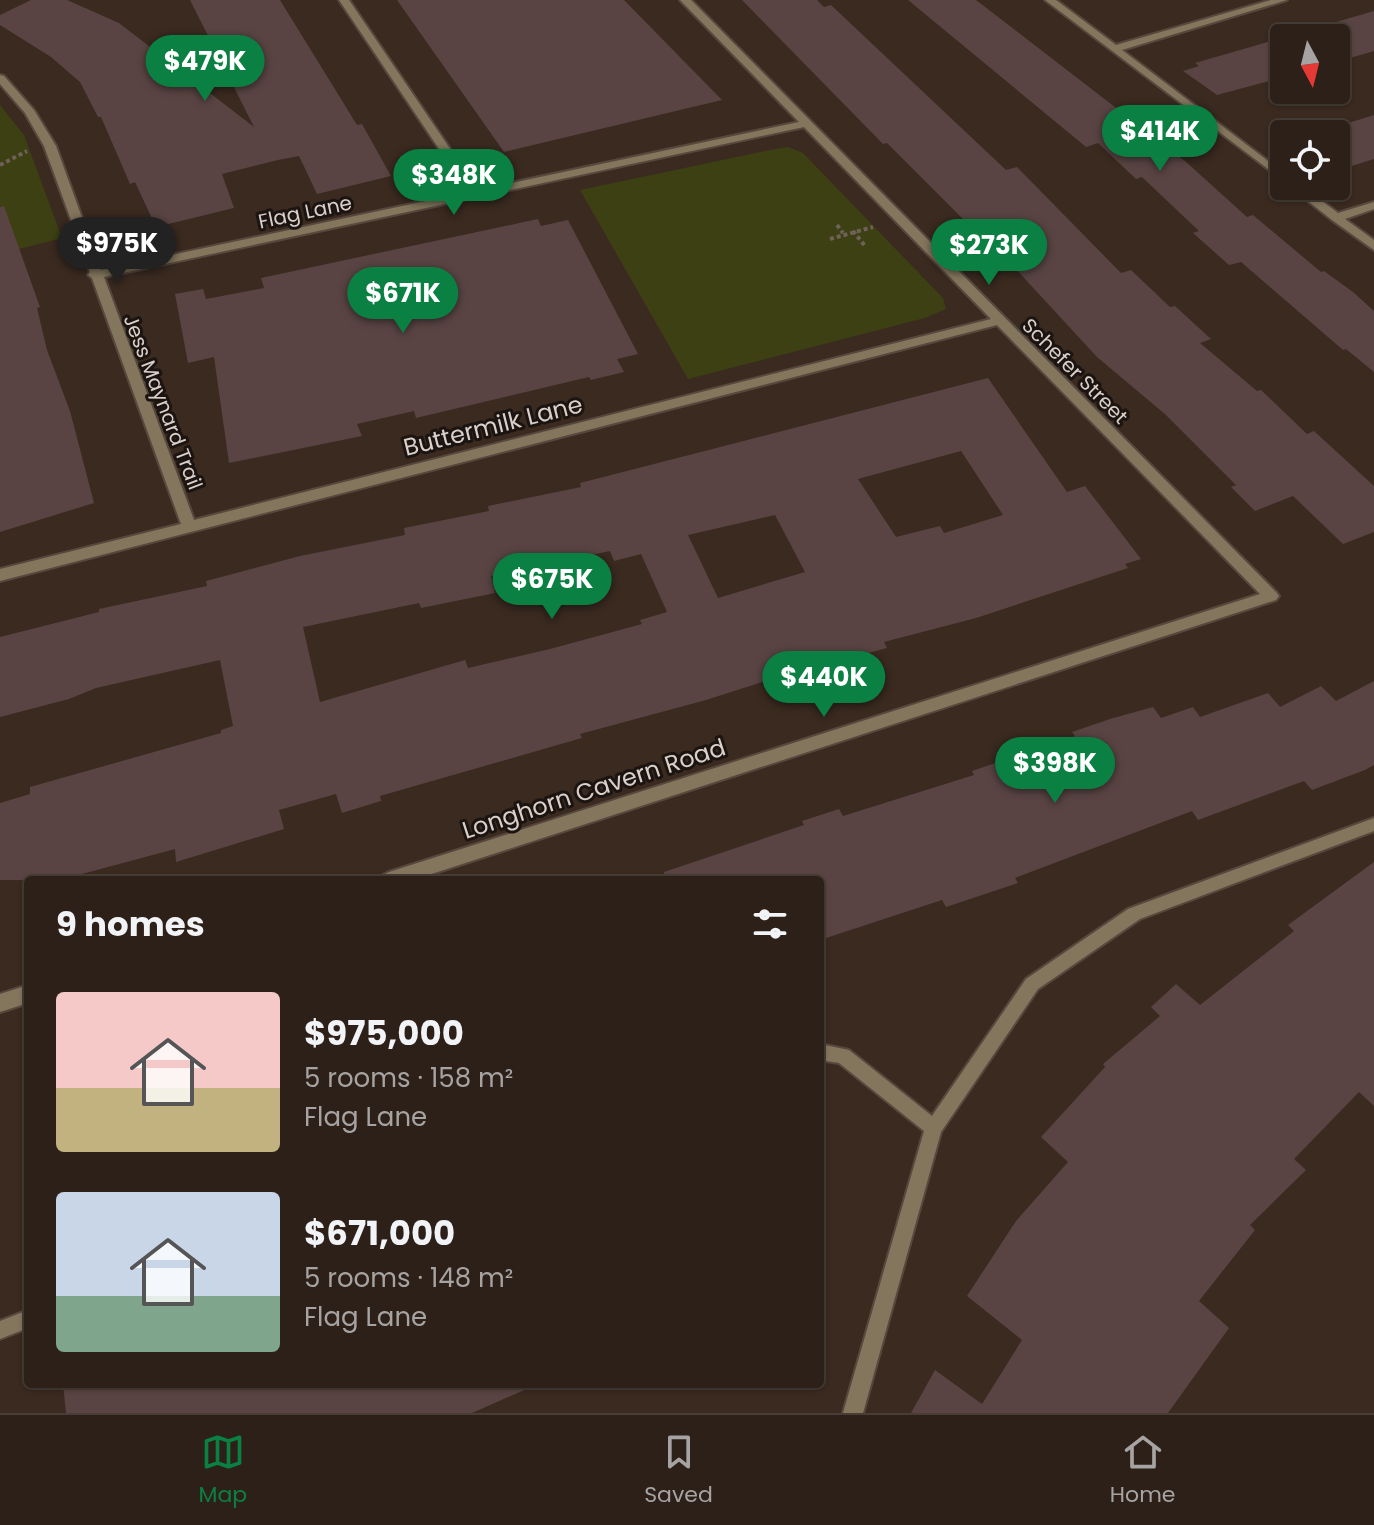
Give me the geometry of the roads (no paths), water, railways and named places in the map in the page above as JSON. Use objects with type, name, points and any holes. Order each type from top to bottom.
[{"type":"street","points":[[344,0],[475,194]]},
{"type":"street","name":"Schefer Street","points":[[685,0],[997,321],[1271,596]]},
{"type":"street","points":[[1050,0],[1270,167]]},
{"type":"street","points":[[1117,48],[1282,0]]},
{"type":"street","name":"Jess Maynard Trail","points":[[0,78],[30,112],[50,146],[94,275],[189,526]]},
{"type":"street","name":"Flag Lane","points":[[94,275],[805,124]]},
{"type":"street","points":[[1313,200],[1374,246]]},
{"type":"street","points":[[1336,218],[1374,205]]},
{"type":"street","name":"Buttermilk Lane","points":[[0,575],[997,321]]},
{"type":"street","name":"Longhorn Cavern Road","points":[[401,876],[1271,596]]},
{"type":"street","points":[[0,1003],[24,995]]},
{"type":"lane","points":[[853,1413],[934,1128],[1032,984],[1134,914],[1374,824]]},
{"type":"lane","points":[[824,1053],[843,1056],[934,1128]]},
{"type":"lane","points":[[0,1330],[24,1321]]}]
